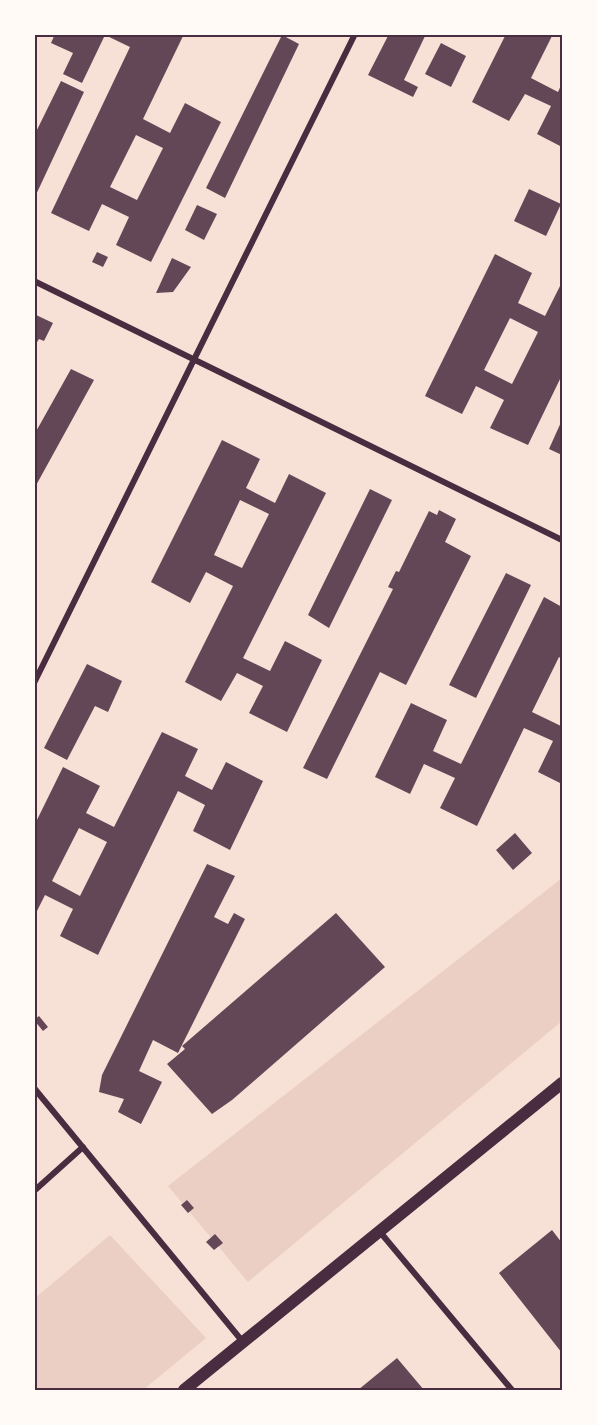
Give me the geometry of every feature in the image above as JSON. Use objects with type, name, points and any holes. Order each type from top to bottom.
[{"type":"main road","points":[[184,1390],[562,1083]]},
{"type":"street","points":[[34,683],[355,34]]},
{"type":"street","points":[[34,281],[562,540]]},
{"type":"street","points":[[34,1088],[244,1343]]},
{"type":"street","points":[[34,1191],[83,1147]]},
{"type":"street","points":[[380,1232],[512,1390]]},
{"type":"shaded area","points":[[562,878],[562,1021],[248,1282],[168,1186]]},
{"type":"shaded area","points":[[110,1235],[206,1338],[143,1390],[35,1390],[35,1298]]},
{"type":"building","points":[[55,34],[184,34],[143,119],[170,133],[185,103],[221,122],[151,262],[116,245],[129,217],[102,204],[89,231],[51,213],[130,47],[105,35],[82,83],[63,74],[73,53],[51,43]],"holes":[[[136,135],[163,148],[137,200],[110,187]]]},
{"type":"building","points":[[389,34],[426,34],[404,80],[418,87],[413,97],[368,75]]},
{"type":"building","points":[[506,34],[553,34],[531,78],[558,92],[562,83],[562,147],[537,134],[551,106],[525,94],[509,121],[472,102]]},
{"type":"building","points":[[282,35],[299,44],[225,198],[206,188]]},
{"type":"building","points":[[441,43],[466,56],[451,87],[425,74]]},
{"type":"building","points":[[61,81],[84,92],[34,199],[34,136]]},
{"type":"building","points":[[529,189],[561,204],[546,236],[514,221]]},
{"type":"building","points":[[197,205],[217,214],[204,240],[185,230]]},
{"type":"building","points":[[97,252],[108,257],[103,267],[92,262]]},
{"type":"building","points":[[495,254],[532,273],[518,303],[545,316],[562,282],[562,375],[528,445],[490,428],[504,400],[476,386],[462,414],[425,396]],"holes":[[[510,318],[538,332],[512,384],[484,370]]]},
{"type":"building","points":[[172,258],[191,267],[173,292],[156,293]]},
{"type":"building","points":[[34,314],[53,323],[44,341],[39,339],[34,347]]},
{"type":"building","points":[[71,369],[94,380],[34,489],[34,435]]},
{"type":"building","points":[[562,420],[562,455],[549,449]]},
{"type":"building","points":[[222,440],[260,459],[246,488],[275,503],[289,474],[326,493],[243,658],[270,671],[285,641],[322,660],[287,732],[249,713],[263,686],[237,673],[221,701],[185,682],[233,586],[206,572],[190,603],[151,582]],"holes":[[[240,500],[269,514],[242,568],[214,555]]]},
{"type":"building","points":[[370,489],[392,500],[329,628],[308,615]]},
{"type":"building","points":[[439,510],[456,519],[445,542],[471,556],[406,685],[380,672],[327,779],[303,768],[393,589],[388,587],[396,571],[399,572],[429,511],[437,515]]},
{"type":"building","points":[[506,573],[531,585],[476,698],[449,685]]},
{"type":"building","points":[[544,597],[562,607],[562,659],[559,657],[532,712],[561,726],[562,723],[562,784],[538,772],[553,741],[524,728],[477,826],[440,808],[455,778],[424,764],[410,794],[375,777],[411,703],[447,720],[433,751],[461,764]]},
{"type":"building","points":[[87,664],[122,681],[108,712],[95,706],[67,760],[44,748]]},
{"type":"building","points":[[162,732],[198,749],[185,776],[212,790],[226,762],[263,781],[230,850],[193,831],[205,805],[178,791],[98,955],[60,936],[73,909],[45,895],[34,917],[34,826],[63,767],[100,786],[86,813],[114,827]],"holes":[[[79,828],[107,842],[80,896],[52,881]]]},
{"type":"building","points":[[515,833],[532,853],[513,870],[496,850]]},
{"type":"building","points":[[207,864],[235,876],[214,917],[228,924],[234,913],[245,919],[178,1053],[153,1040],[139,1071],[162,1082],[141,1124],[118,1112],[124,1099],[99,1092],[102,1075]]},
{"type":"building","points":[[336,913],[385,967],[232,1100],[212,1114],[167,1064],[185,1049],[182,1046]]},
{"type":"building","points":[[39,1016],[48,1027],[43,1031],[34,1020]]},
{"type":"building","points":[[187,1200],[194,1208],[188,1213],[181,1205]]},
{"type":"building","points":[[552,1230],[562,1243],[562,1353],[499,1273]]},
{"type":"building","points":[[215,1234],[223,1243],[214,1250],[206,1242]]},
{"type":"building","points":[[397,1358],[424,1390],[358,1390]]}]
